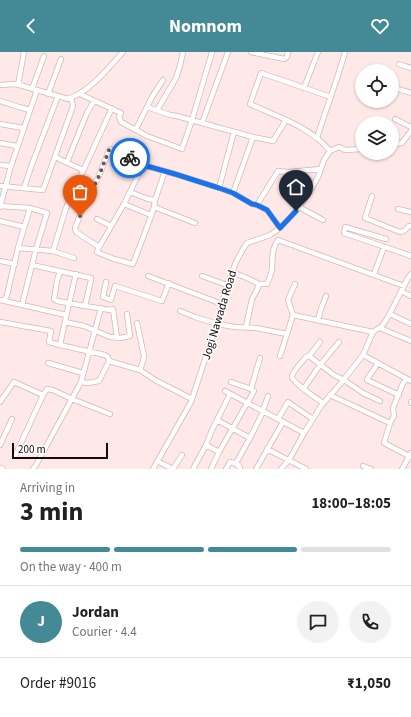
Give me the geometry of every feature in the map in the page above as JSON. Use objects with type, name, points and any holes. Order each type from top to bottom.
[{"type":"street","points":[[18,85],[24,52]]},
{"type":"street","points":[[0,85],[18,85],[68,99],[80,94],[89,87],[123,52]]},
{"type":"street","points":[[157,110],[176,78],[183,52]]},
{"type":"street","points":[[80,94],[121,113],[119,117],[121,122],[147,136],[182,149],[212,52]]},
{"type":"street","points":[[202,123],[228,52]]},
{"type":"street","points":[[251,52],[284,59],[287,57],[288,52]]},
{"type":"street","points":[[304,88],[318,52]]},
{"type":"street","points":[[317,138],[345,52]]},
{"type":"street","points":[[22,305],[47,213],[30,208],[0,207],[3,186],[30,110],[44,56]]},
{"type":"street","points":[[48,94],[61,59]]},
{"type":"street","points":[[399,64],[411,68]]},
{"type":"street","points":[[331,97],[261,73],[250,104],[305,130],[323,142],[330,151],[339,148],[345,150],[355,149]]},
{"type":"street","points":[[136,129],[152,97],[163,80]]},
{"type":"street","points":[[399,89],[411,93]]},
{"type":"street","points":[[24,188],[58,96]]},
{"type":"street","points":[[3,186],[43,190],[73,106],[71,98]]},
{"type":"street","points":[[0,100],[30,110]]},
{"type":"street","points":[[67,162],[87,113],[94,100]]},
{"type":"street","points":[[147,107],[170,115],[273,141],[286,120]]},
{"type":"street","points":[[53,251],[66,208],[112,108]]},
{"type":"street","points":[[399,121],[411,126]]},
{"type":"street","points":[[0,124],[23,128]]},
{"type":"street","points":[[399,144],[402,143],[411,131]]},
{"type":"street","points":[[219,188],[234,132]]},
{"type":"street","points":[[233,193],[253,137]]},
{"type":"street","points":[[0,143],[17,146]]},
{"type":"street","points":[[99,247],[76,232],[75,228],[110,149],[143,165],[233,193],[252,204],[267,210],[280,228]]},
{"type":"street","name":"Jogi Nawada Road","points":[[153,469],[192,399],[217,324],[227,285],[236,262],[247,243],[270,236],[280,228],[298,207],[309,193],[318,177],[324,160],[330,151]]},
{"type":"street","points":[[55,157],[83,170]]},
{"type":"street","points":[[0,165],[11,166]]},
{"type":"street","points":[[143,165],[124,204],[97,252],[114,259],[133,264],[154,207],[165,171]]},
{"type":"street","points":[[257,205],[278,171],[288,172],[321,169]]},
{"type":"street","points":[[130,192],[155,200]]},
{"type":"street","points":[[372,196],[365,218],[400,232],[404,231],[408,226],[411,226]]},
{"type":"street","points":[[124,204],[151,215]]},
{"type":"street","points":[[154,207],[195,223]]},
{"type":"street","points":[[298,207],[323,220]]},
{"type":"street","points":[[30,208],[18,248],[7,295],[2,301],[66,315]]},
{"type":"street","points":[[398,209],[411,212]]},
{"type":"street","points":[[97,219],[111,226]]},
{"type":"street","points":[[0,221],[24,227]]},
{"type":"street","points":[[386,239],[345,227],[344,234],[411,256]]},
{"type":"street","points":[[232,272],[259,284],[267,284],[272,269],[272,255],[278,240],[404,286]]},
{"type":"street","points":[[374,274],[384,247]]},
{"type":"street","points":[[18,248],[53,251],[74,258]]},
{"type":"street","points":[[0,261],[14,264]]},
{"type":"street","points":[[32,265],[91,278],[85,306]]},
{"type":"street","points":[[60,271],[54,299],[57,301],[85,306],[110,310],[114,309],[117,338]]},
{"type":"street","points":[[60,345],[76,274]]},
{"type":"street","points":[[283,468],[323,403],[344,380],[363,355],[373,332],[380,328],[385,322],[411,274]]},
{"type":"street","points":[[148,276],[222,304]]},
{"type":"street","points":[[202,276],[227,285]]},
{"type":"street","points":[[106,282],[103,298],[111,300],[115,286],[162,301],[169,284]]},
{"type":"street","points":[[246,327],[252,299],[259,284]]},
{"type":"street","points":[[280,356],[293,315],[288,300],[294,284]]},
{"type":"street","points":[[401,291],[411,296]]},
{"type":"street","points":[[318,320],[326,296]]},
{"type":"street","points":[[34,469],[81,382],[101,308]]},
{"type":"street","points":[[180,311],[217,324],[256,328],[288,334]]},
{"type":"street","points":[[66,322],[95,330],[110,337],[120,338],[130,336],[127,314]]},
{"type":"street","points":[[390,314],[411,324]]},
{"type":"street","points":[[293,315],[373,332]]},
{"type":"street","points":[[0,322],[51,331],[50,342],[108,357],[109,362],[99,381],[88,383],[81,382]]},
{"type":"street","points":[[137,323],[144,356],[140,370]]},
{"type":"street","points":[[380,328],[411,341]]},
{"type":"street","points":[[320,342],[294,373],[292,379],[299,386],[304,388],[323,403]]},
{"type":"street","points":[[304,388],[339,342]]},
{"type":"street","points":[[363,355],[409,380]]},
{"type":"street","points":[[308,356],[334,375],[363,393],[380,401]]},
{"type":"street","points":[[210,469],[254,391],[251,389],[260,358]]},
{"type":"street","points":[[109,362],[140,370],[155,380],[192,399]]},
{"type":"street","points":[[48,363],[83,373]]},
{"type":"street","points":[[378,363],[367,380],[399,395]]},
{"type":"street","points":[[402,469],[410,455],[384,443],[390,423],[394,416],[393,408],[403,383],[409,380]]},
{"type":"street","points":[[0,402],[14,382],[43,395]]},
{"type":"street","points":[[231,382],[251,389]]},
{"type":"street","points":[[15,456],[46,390],[49,389],[110,414]]},
{"type":"street","points":[[225,391],[304,433]]},
{"type":"street","points":[[193,469],[230,394]]},
{"type":"street","points":[[330,395],[390,423]]},
{"type":"street","points":[[236,463],[250,438],[268,396]]},
{"type":"street","points":[[278,419],[288,402],[313,418]]},
{"type":"street","points":[[0,445],[12,419]]},
{"type":"street","points":[[218,420],[250,438]]},
{"type":"street","points":[[256,469],[283,422]]},
{"type":"street","points":[[206,445],[219,452]]},
{"type":"street","points":[[267,449],[306,469]]},
{"type":"street","points":[[157,461],[173,469],[182,455]]},
{"type":"street","points":[[226,469],[230,462],[236,463],[240,469]]},
{"type":"street","points":[[363,466],[371,469]]},
{"type":"way so far","points":[[80,216],[99,176],[109,150],[110,149],[130,158]]},
{"type":"route","points":[[130,158],[143,165],[233,193],[252,204],[267,210],[280,228],[296,211]]}]
